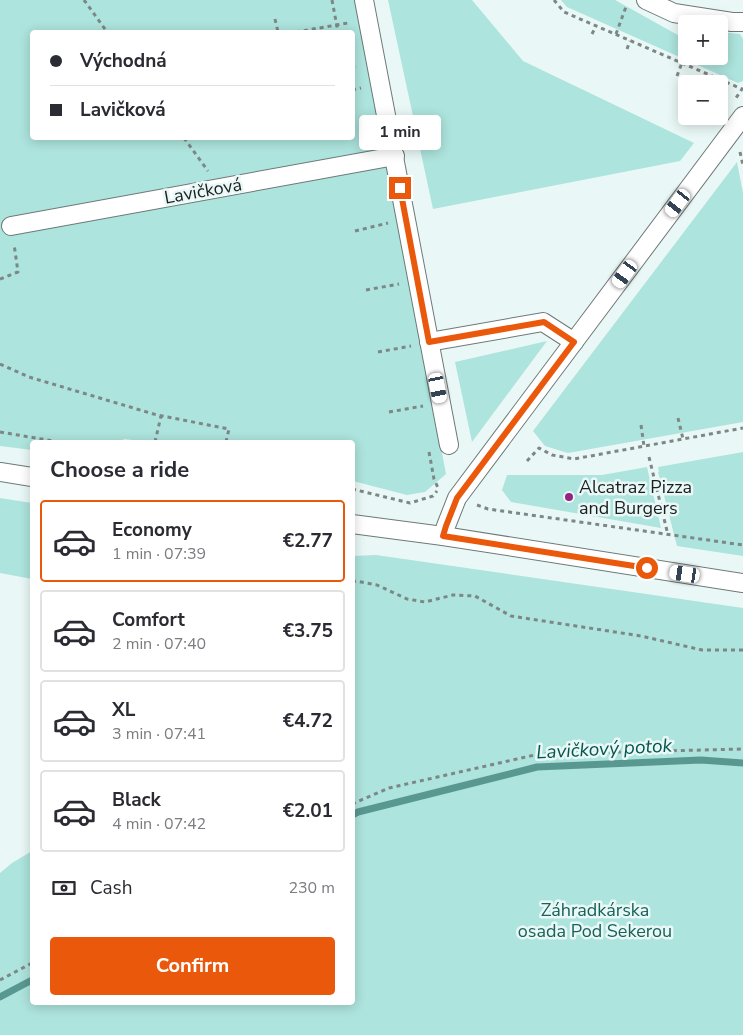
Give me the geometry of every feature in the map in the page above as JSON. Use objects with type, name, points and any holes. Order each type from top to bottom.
[{"type":"street","points":[[364,0],[449,445]]},
{"type":"street","points":[[646,0],[674,13],[723,21],[743,22]]},
{"type":"street","points":[[443,536],[457,498],[574,342],[737,111]]},
{"type":"street","name":"Lavičková","points":[[11,226],[395,156]]},
{"type":"street","points":[[429,342],[544,322],[574,342]]},
{"type":"street","points":[[0,472],[30,477]]},
{"type":"street","points":[[355,524],[443,536],[743,583]]},
{"type":"path","points":[[84,0],[106,30]]},
{"type":"path","points":[[332,0],[338,30]]},
{"type":"path","points":[[554,0],[564,12],[678,62]]},
{"type":"path","points":[[616,34],[629,0]]},
{"type":"path","points":[[276,19],[278,30]]},
{"type":"path","points":[[308,30],[368,19]]},
{"type":"path","points":[[592,34],[596,26]]},
{"type":"path","points":[[627,49],[630,41]]},
{"type":"path","points":[[677,76],[682,65]]},
{"type":"path","points":[[684,65],[742,89],[737,111]]},
{"type":"path","points":[[185,140],[220,188]]},
{"type":"path","points":[[355,230],[406,220]]},
{"type":"path","points":[[0,279],[18,272],[11,226]]},
{"type":"path","points":[[366,290],[417,280]]},
{"type":"path","points":[[378,352],[429,342]]},
{"type":"path","points":[[0,364],[29,377],[161,416],[228,430],[226,440]]},
{"type":"path","points":[[389,412],[440,403]]},
{"type":"path","points":[[155,440],[161,416]]},
{"type":"path","points":[[678,418],[683,439]]},
{"type":"path","points":[[641,425],[644,446]]},
{"type":"path","points":[[527,461],[539,448],[552,455],[574,459],[743,428]]},
{"type":"path","points":[[0,432],[47,440]]},
{"type":"path","points":[[649,457],[668,535]]},
{"type":"path","points":[[355,490],[410,503],[433,496],[444,482]]},
{"type":"path","points":[[438,489],[488,509],[743,545]]},
{"type":"path","points":[[355,581],[377,585],[407,599],[425,602],[454,595],[475,596],[511,616],[641,636],[702,650],[743,650]]},
{"type":"path","points":[[355,803],[389,788],[539,754],[743,749]]},
{"type":"path","points":[[0,980],[30,964]]},
{"type":"green space","points":[[0,0],[356,0],[446,474],[425,492],[407,495],[355,482],[355,440],[30,440],[30,450],[0,446]]},
{"type":"green space","points":[[388,0],[472,0],[523,61],[694,143],[680,161],[433,209]]},
{"type":"green space","points":[[561,0],[615,0],[678,35],[678,56],[567,7]]},
{"type":"green space","points":[[728,33],[740,34],[743,39],[743,81],[738,83],[728,79],[728,75],[720,75],[698,65],[728,65]]},
{"type":"green space","points":[[737,162],[743,193],[743,422],[568,453],[545,446],[533,431]]},
{"type":"green space","points":[[547,341],[472,442],[455,362]]},
{"type":"green space","points":[[743,452],[743,556],[677,546],[658,467]]},
{"type":"green space","points":[[647,467],[661,528],[511,502],[502,490],[507,475],[602,475]]},
{"type":"green space","points":[[0,498],[30,503],[30,579],[0,573]]},
{"type":"green space","name":"Záhradkárska osada Pod Sekerou","points":[[376,555],[743,608],[743,1035],[0,1035],[0,873],[30,852],[30,1005],[355,1005],[355,556]]},
{"type":"waterway","name":"Lavičkový potok","points":[[355,814],[537,767],[701,760],[743,763]]},
{"type":"waterway","name":"Lavičkový potok","points":[[0,997],[30,981]]},
{"type":"place","name":"Alcatraz Pizza and Burgers","points":[[569,497]]},
{"type":"route","points":[[400,188],[429,342],[544,322],[574,342],[457,498],[443,536],[647,568]]}]
